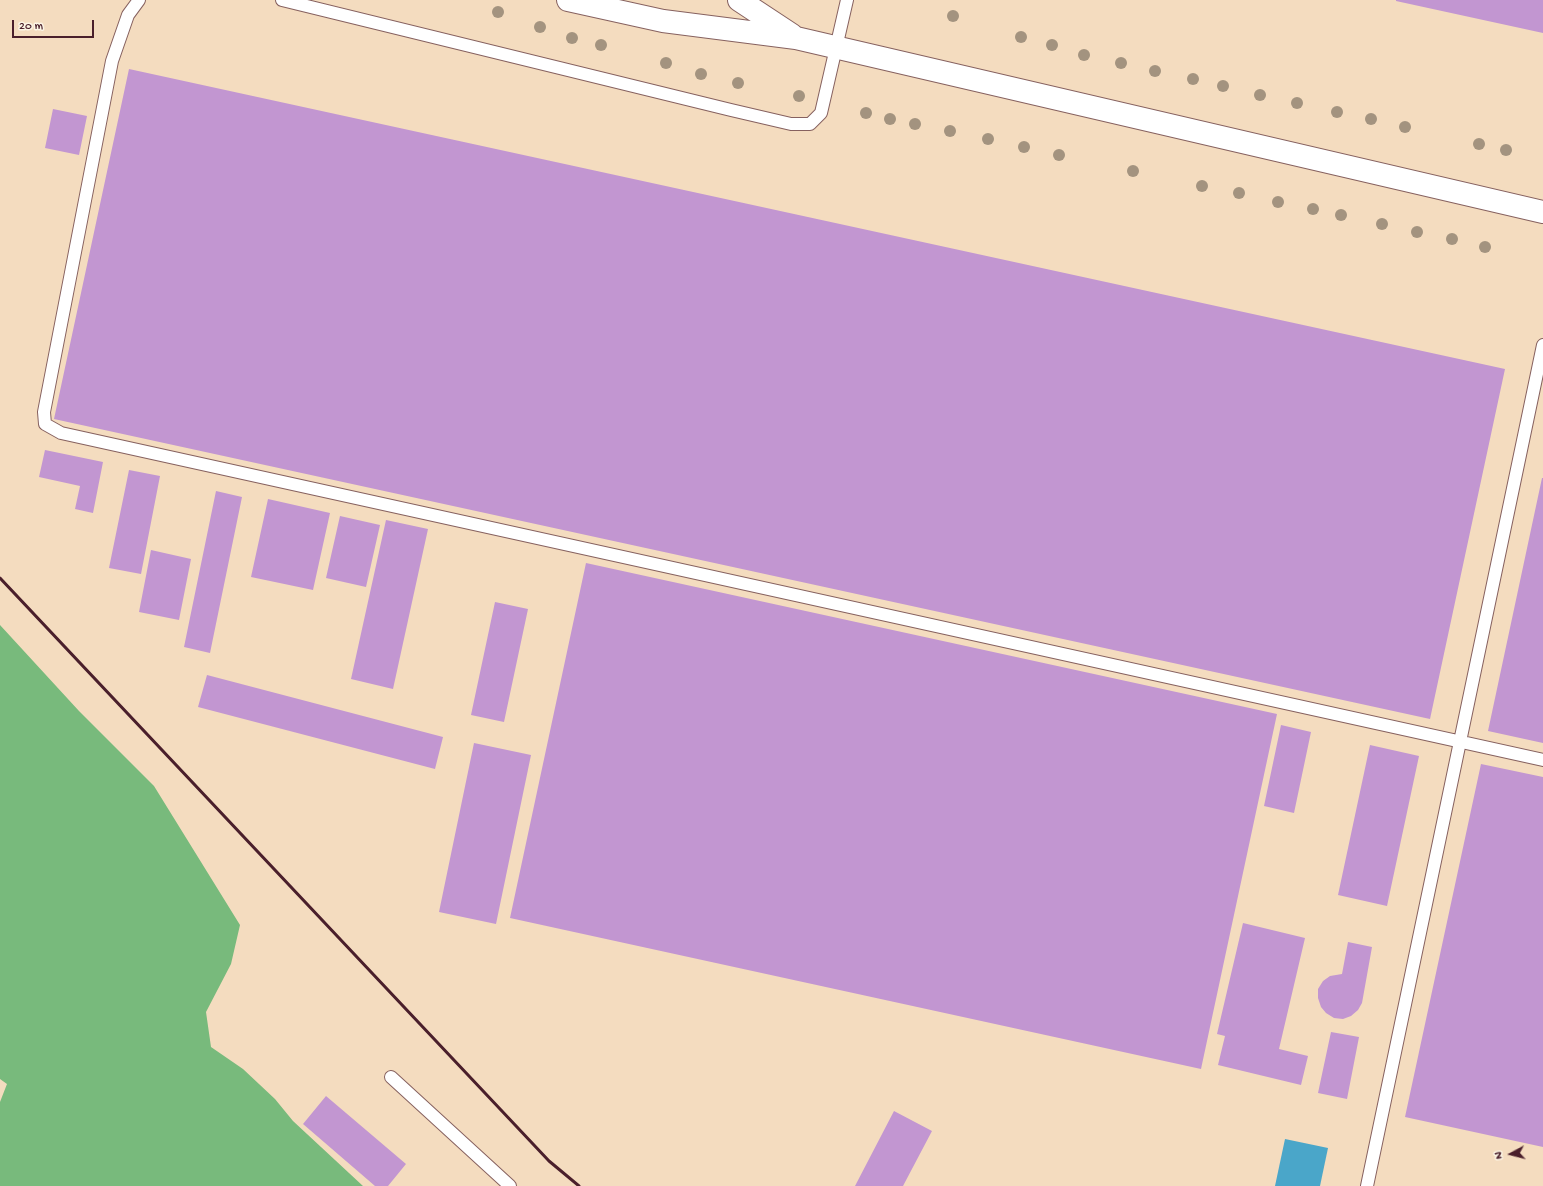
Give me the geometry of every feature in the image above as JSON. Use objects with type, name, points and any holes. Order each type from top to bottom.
[{"type":"main road","points":[[568,0],[663,21],[796,38],[1543,212]]},
{"type":"main road","points":[[739,0],[796,38]]},
{"type":"lane","points":[[139,0],[128,15],[112,61],[44,412],[46,424],[61,433],[1543,760]]},
{"type":"lane","points":[[282,0],[791,124],[810,124],[821,113],[847,0]]},
{"type":"lane","points":[[1367,1186],[1543,345]]},
{"type":"lane","points":[[391,1078],[510,1186]]},
{"type":"green space","points":[[0,625],[79,711],[154,786],[240,925],[231,964],[206,1012],[211,1047],[243,1069],[275,1099],[293,1121],[363,1186],[0,1186],[0,1102],[7,1084],[0,1079]]},
{"type":"water","points":[[1285,1139],[1328,1148],[1320,1186],[1275,1186]]},
{"type":"building","points":[[1543,0],[1543,33],[1396,1]]},
{"type":"building","points":[[129,69],[1505,369],[1430,719],[54,419]]},
{"type":"building","points":[[53,109],[87,116],[79,155],[45,148]]},
{"type":"building","points":[[45,450],[103,462],[93,513],[75,509],[80,486],[39,477]]},
{"type":"building","points":[[129,470],[160,476],[141,574],[109,568]]},
{"type":"building","points":[[1543,478],[1543,743],[1488,731]]},
{"type":"building","points":[[216,491],[242,497],[210,653],[184,647]]},
{"type":"building","points":[[268,499],[330,513],[313,590],[251,577]]},
{"type":"building","points":[[340,516],[380,525],[366,587],[326,578]]},
{"type":"building","points":[[386,520],[428,529],[393,689],[351,679]]},
{"type":"building","points":[[151,550],[191,559],[179,620],[139,612]]},
{"type":"building","points":[[586,563],[1277,714],[1201,1069],[510,918]]},
{"type":"building","points":[[495,602],[528,609],[504,722],[471,715]]},
{"type":"building","points":[[207,675],[443,737],[435,769],[198,707]]},
{"type":"building","points":[[1281,725],[1311,732],[1294,813],[1264,806]]},
{"type":"building","points":[[474,743],[531,755],[496,924],[439,912]]},
{"type":"building","points":[[1370,745],[1419,756],[1387,906],[1338,895]]},
{"type":"building","points":[[1481,764],[1543,777],[1543,1147],[1405,1117]]},
{"type":"building","points":[[1243,923],[1305,938],[1279,1049],[1308,1056],[1301,1085],[1218,1065],[1225,1036],[1217,1034]]},
{"type":"building","points":[[1348,942],[1372,947],[1362,1003],[1358,1010],[1351,1016],[1343,1019],[1334,1018],[1326,1013],[1321,1007],[1318,998],[1318,989],[1323,981],[1330,976],[1342,974]]},
{"type":"building","points":[[1331,1032],[1359,1037],[1347,1099],[1318,1093]]},
{"type":"building","points":[[326,1096],[406,1164],[388,1186],[375,1186],[303,1124]]},
{"type":"building","points":[[894,1111],[932,1131],[903,1186],[855,1186]]},
{"type":"railway","points":[[0,578],[549,1161],[579,1186]]}]
